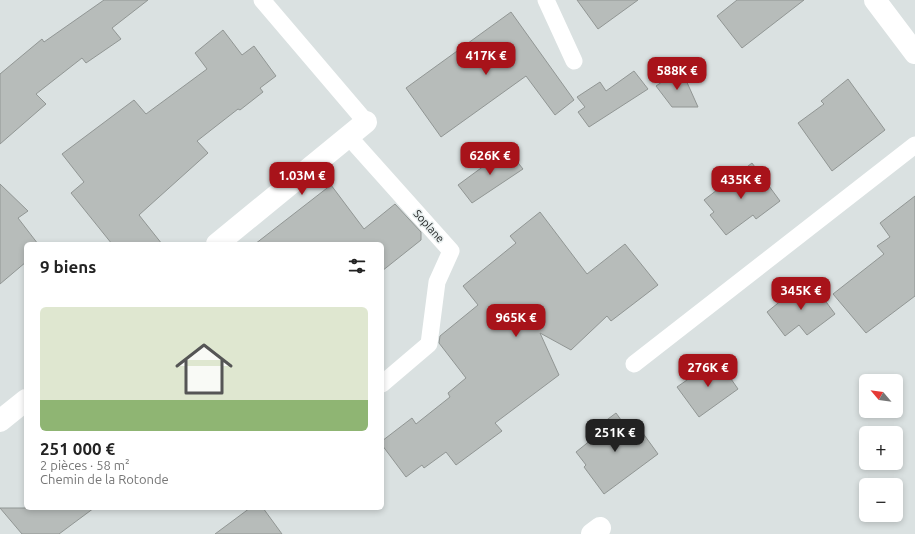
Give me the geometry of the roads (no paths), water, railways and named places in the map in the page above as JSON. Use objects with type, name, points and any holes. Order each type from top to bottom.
[{"type":"street","points":[[875,0],[915,53]]},
{"type":"street","points":[[219,242],[366,122]]},
{"type":"street","points":[[0,422],[24,402]]},
{"type":"lane","points":[[262,0],[366,122]]},
{"type":"lane","points":[[546,0],[574,61]]},
{"type":"lane","name":"Soplane","points":[[349,137],[451,251],[437,282],[429,344],[384,382]]},
{"type":"lane","points":[[634,364],[915,145]]}]
